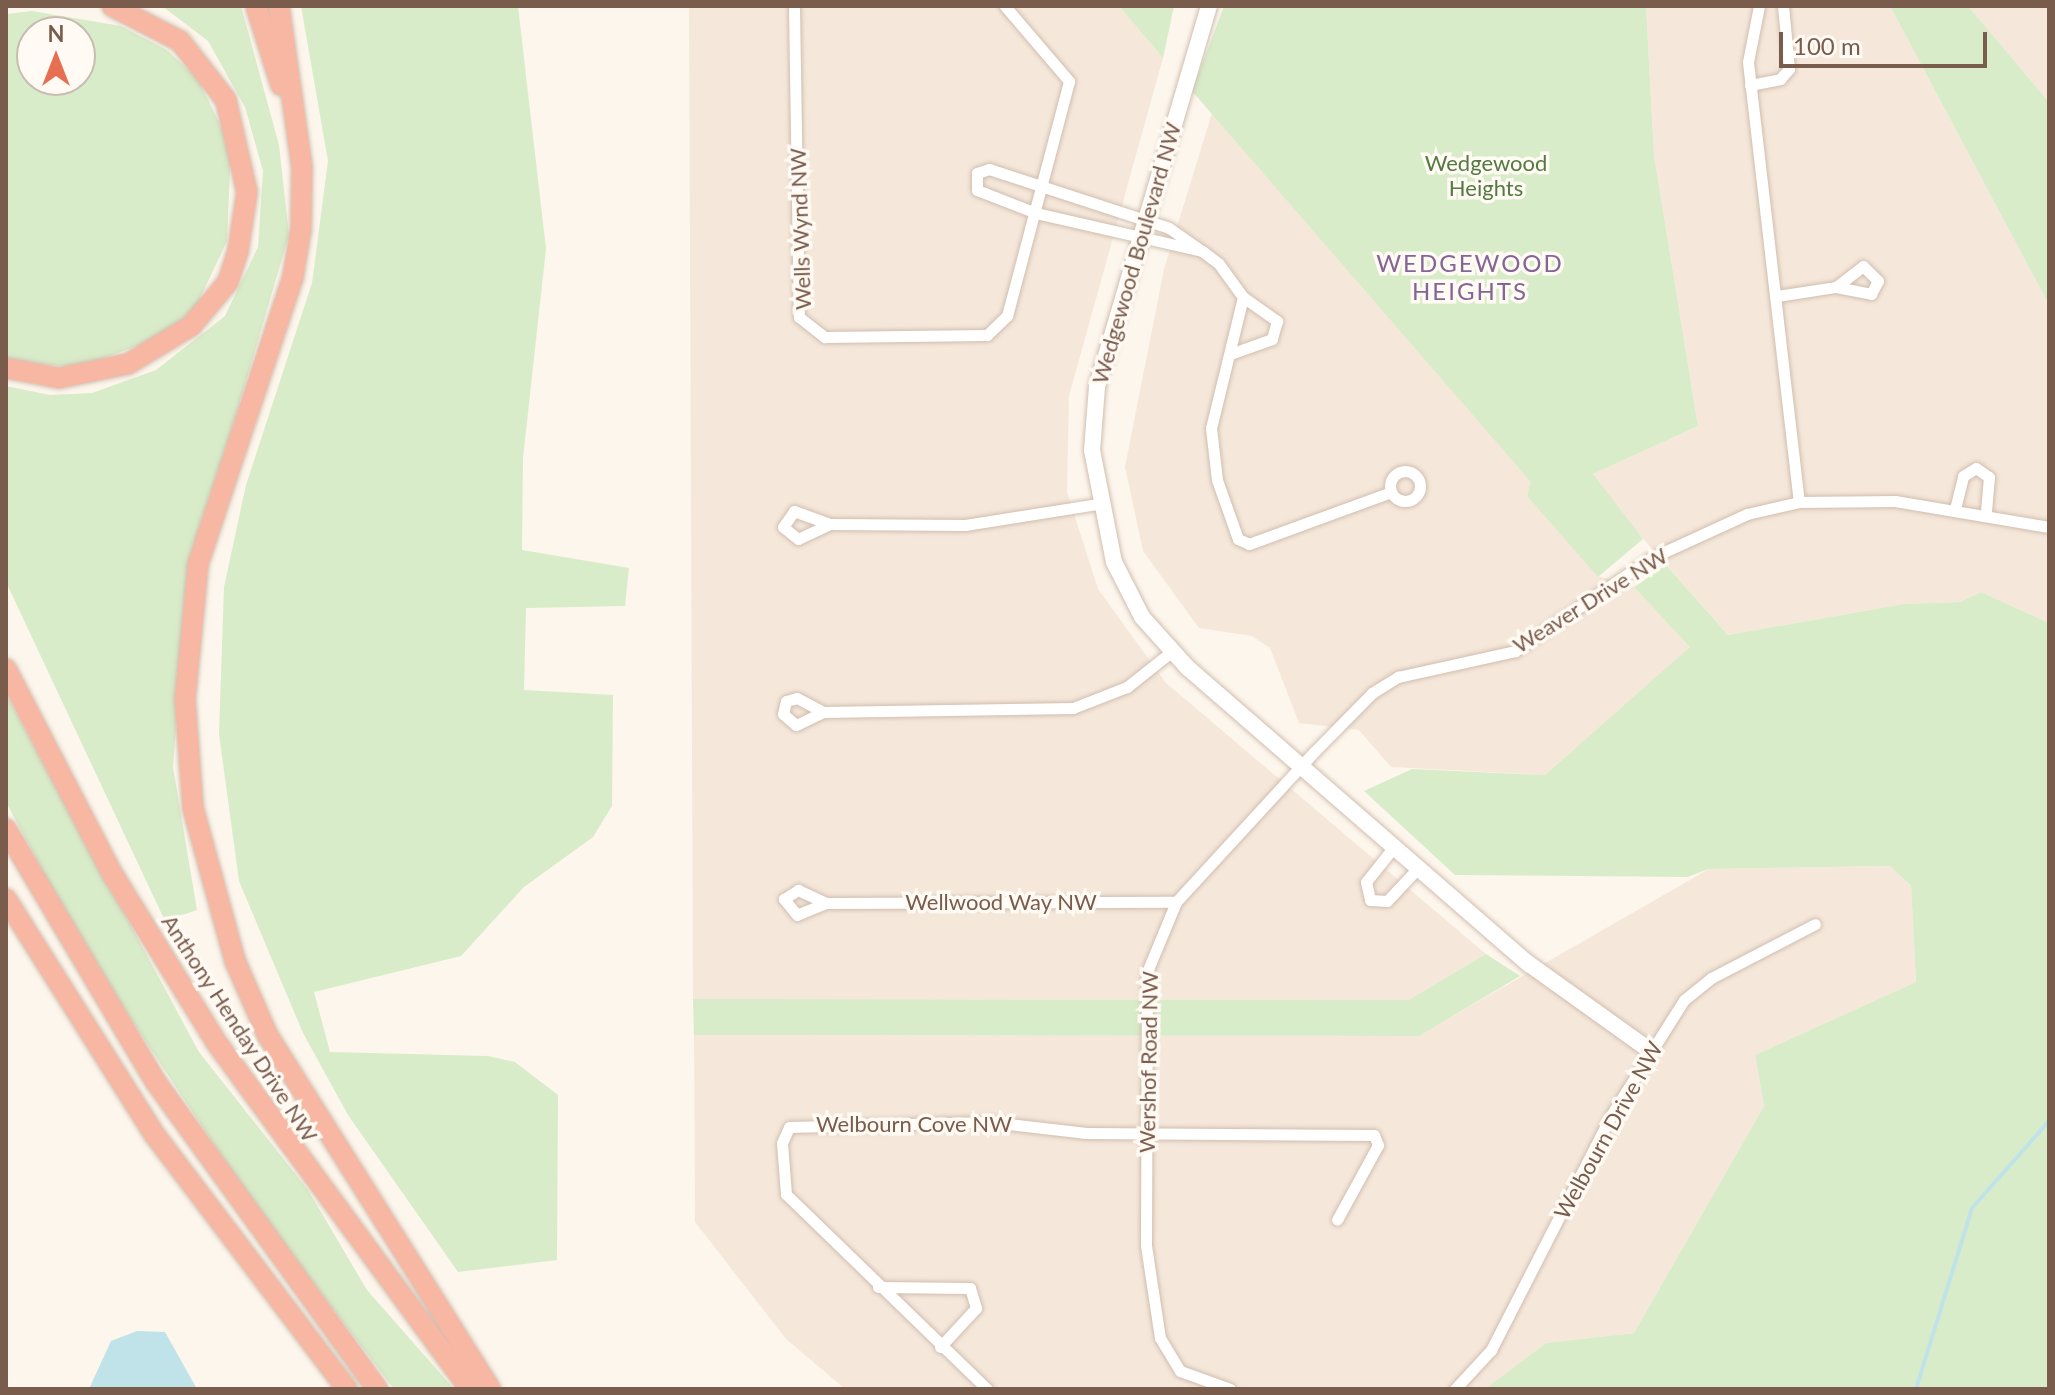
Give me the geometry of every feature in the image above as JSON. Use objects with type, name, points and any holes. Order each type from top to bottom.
[{"type":"highway","points":[[6,368],[59,378],[128,364],[191,326],[228,282],[238,251],[247,192],[226,100],[180,41],[112,6]]},
{"type":"highway","points":[[256,6],[296,135]]},
{"type":"highway","points":[[279,6],[304,194],[293,277],[212,506],[188,625],[185,750],[193,808],[235,961],[268,1036],[490,1389]]},
{"type":"highway","name":"Anthony Henday Drive NW","points":[[6,669],[113,875],[216,1042],[470,1389]]},
{"type":"highway","points":[[6,829],[30,874]]},
{"type":"highway","points":[[6,840],[222,1182],[377,1389]]},
{"type":"highway","points":[[6,899],[154,1134],[347,1389]]},
{"type":"street","name":"Wells Wynd NW","points":[[794,6],[799,317],[825,337],[987,335],[1007,316],[1045,190],[1069,81],[1005,6]]},
{"type":"street","name":"Wedgewood Boulevard NW","points":[[1209,6],[1097,387],[1098,504],[1121,576],[1171,652],[1529,964],[1649,1050]]},
{"type":"street","points":[[1759,6],[1748,44],[1750,85],[1799,502]]},
{"type":"street","points":[[1750,85],[1780,79],[1789,69],[1783,6]]},
{"type":"street","points":[[1202,251],[1139,241],[1036,213],[977,190],[977,173],[989,169],[1045,190],[1146,220],[1202,251],[1243,297],[1277,321],[1277,333],[1233,353]]},
{"type":"street","points":[[1777,296],[1836,287]]},
{"type":"street","points":[[1243,297],[1233,353],[1211,428],[1217,480],[1238,539],[1249,544],[1391,492]]},
{"type":"street","points":[[1955,509],[1963,476],[1976,468],[1989,477],[1986,513]]},
{"type":"street","name":"Weaver Drive NW","points":[[1302,767],[1372,693],[1398,677],[1515,651],[1651,558],[1747,514],[1799,502],[1955,509],[2049,527]]},
{"type":"street","points":[[830,524],[965,525],[1098,504]]},
{"type":"street","points":[[823,712],[1073,708],[1127,687],[1171,652]]},
{"type":"street","name":"Wershof Road NW","points":[[1230,1389],[1168,1361],[1146,1245],[1147,972],[1176,902],[1302,767]]},
{"type":"street","points":[[1393,848],[1366,882],[1370,900],[1387,901],[1417,869]]},
{"type":"street","name":"Wellwood Way NW","points":[[826,903],[1176,902]]},
{"type":"street","name":"Welbourn Drive NW","points":[[1455,1389],[1491,1350],[1649,1050],[1702,983],[1815,924]]},
{"type":"street","name":"Welbourn Cove NW","points":[[987,1389],[878,1287],[783,1190],[789,1127],[991,1122],[1145,1133]]},
{"type":"street","points":[[1145,1133],[1374,1135],[1378,1145],[1337,1220]]},
{"type":"street","points":[[878,1287],[970,1288],[976,1308],[940,1347]]},
{"type":"shaded area","points":[[689,6],[1119,6],[1163,58],[1069,396],[1067,492],[1098,589],[1166,683],[1486,954],[1410,1000],[693,999]]},
{"type":"shaded area","points":[[1646,6],[1890,6],[2049,305],[2049,623],[1981,592],[1960,602],[1904,604],[1728,635],[1594,483],[1593,474],[1698,426],[1654,155]]},
{"type":"shaded area","points":[[1968,6],[2049,6],[2049,102]]},
{"type":"shaded area","points":[[1212,113],[1532,482],[1527,496],[1598,576],[1634,587],[1691,647],[1545,775],[1391,767],[1359,730],[1299,723],[1270,648],[1252,636],[1199,628],[1143,551],[1125,467],[1164,269]]},
{"type":"shaded area","points":[[1890,866],[1911,886],[1916,982],[1755,1055],[1764,1106],[1634,1333],[1546,1343],[1485,1389],[845,1389],[786,1339],[695,1222],[694,1035],[1418,1036],[1709,869]]},
{"type":"green space","points":[[162,6],[241,6],[279,145],[289,235],[187,582],[173,767],[197,910],[165,921],[6,582],[6,386],[50,395],[92,393],[156,370],[225,316],[258,247],[263,171],[245,107],[208,41]]},
{"type":"green space","points":[[301,6],[518,6],[546,249],[523,458],[522,550],[629,568],[625,606],[526,608],[524,690],[613,695],[612,806],[593,837],[524,887],[461,956],[314,992],[330,1052],[488,1056],[515,1062],[558,1095],[557,1260],[458,1272],[348,1115],[303,1033],[239,881],[219,734],[224,587],[246,485],[312,283],[328,161]]},
{"type":"green space","points":[[1119,6],[1174,6],[1163,58]]},
{"type":"green space","name":"Wedgewood Heights","points":[[1224,6],[1646,6],[1654,155],[1698,426],[1593,474],[1643,539],[1598,577],[1527,496],[1531,482],[1192,91]]},
{"type":"green space","points":[[1890,6],[1968,6],[2049,102],[2049,305]]},
{"type":"green space","points":[[32,11],[62,16],[16,16],[16,96],[96,96],[96,22],[121,26],[167,50],[198,79],[231,147],[227,241],[195,309],[172,332],[82,367],[6,362],[6,14]]},
{"type":"green space","points":[[1666,565],[1728,635],[1904,604],[1960,602],[1981,592],[2049,623],[2049,1389],[1485,1389],[1546,1343],[1634,1333],[1764,1106],[1755,1055],[1916,982],[1911,886],[1890,866],[1709,869],[1687,877],[1455,875],[1364,791],[1412,769],[1545,775],[1690,647],[1634,587]]},
{"type":"green space","points":[[6,694],[199,1052],[308,1190],[367,1290],[454,1389],[394,1389],[259,1212],[83,947],[6,802]]},
{"type":"green space","points":[[1486,954],[1520,976],[1419,1036],[694,1035],[693,999],[1409,1000]]},
{"type":"water","points":[[137,1331],[165,1332],[197,1389],[89,1389],[111,1341]]},
{"type":"waterway","points":[[1916,1389],[1972,1208],[2049,1121]]},
{"type":"district","name":"WEDGEWOOD HEIGHTS","points":[[1470,277]]}]
